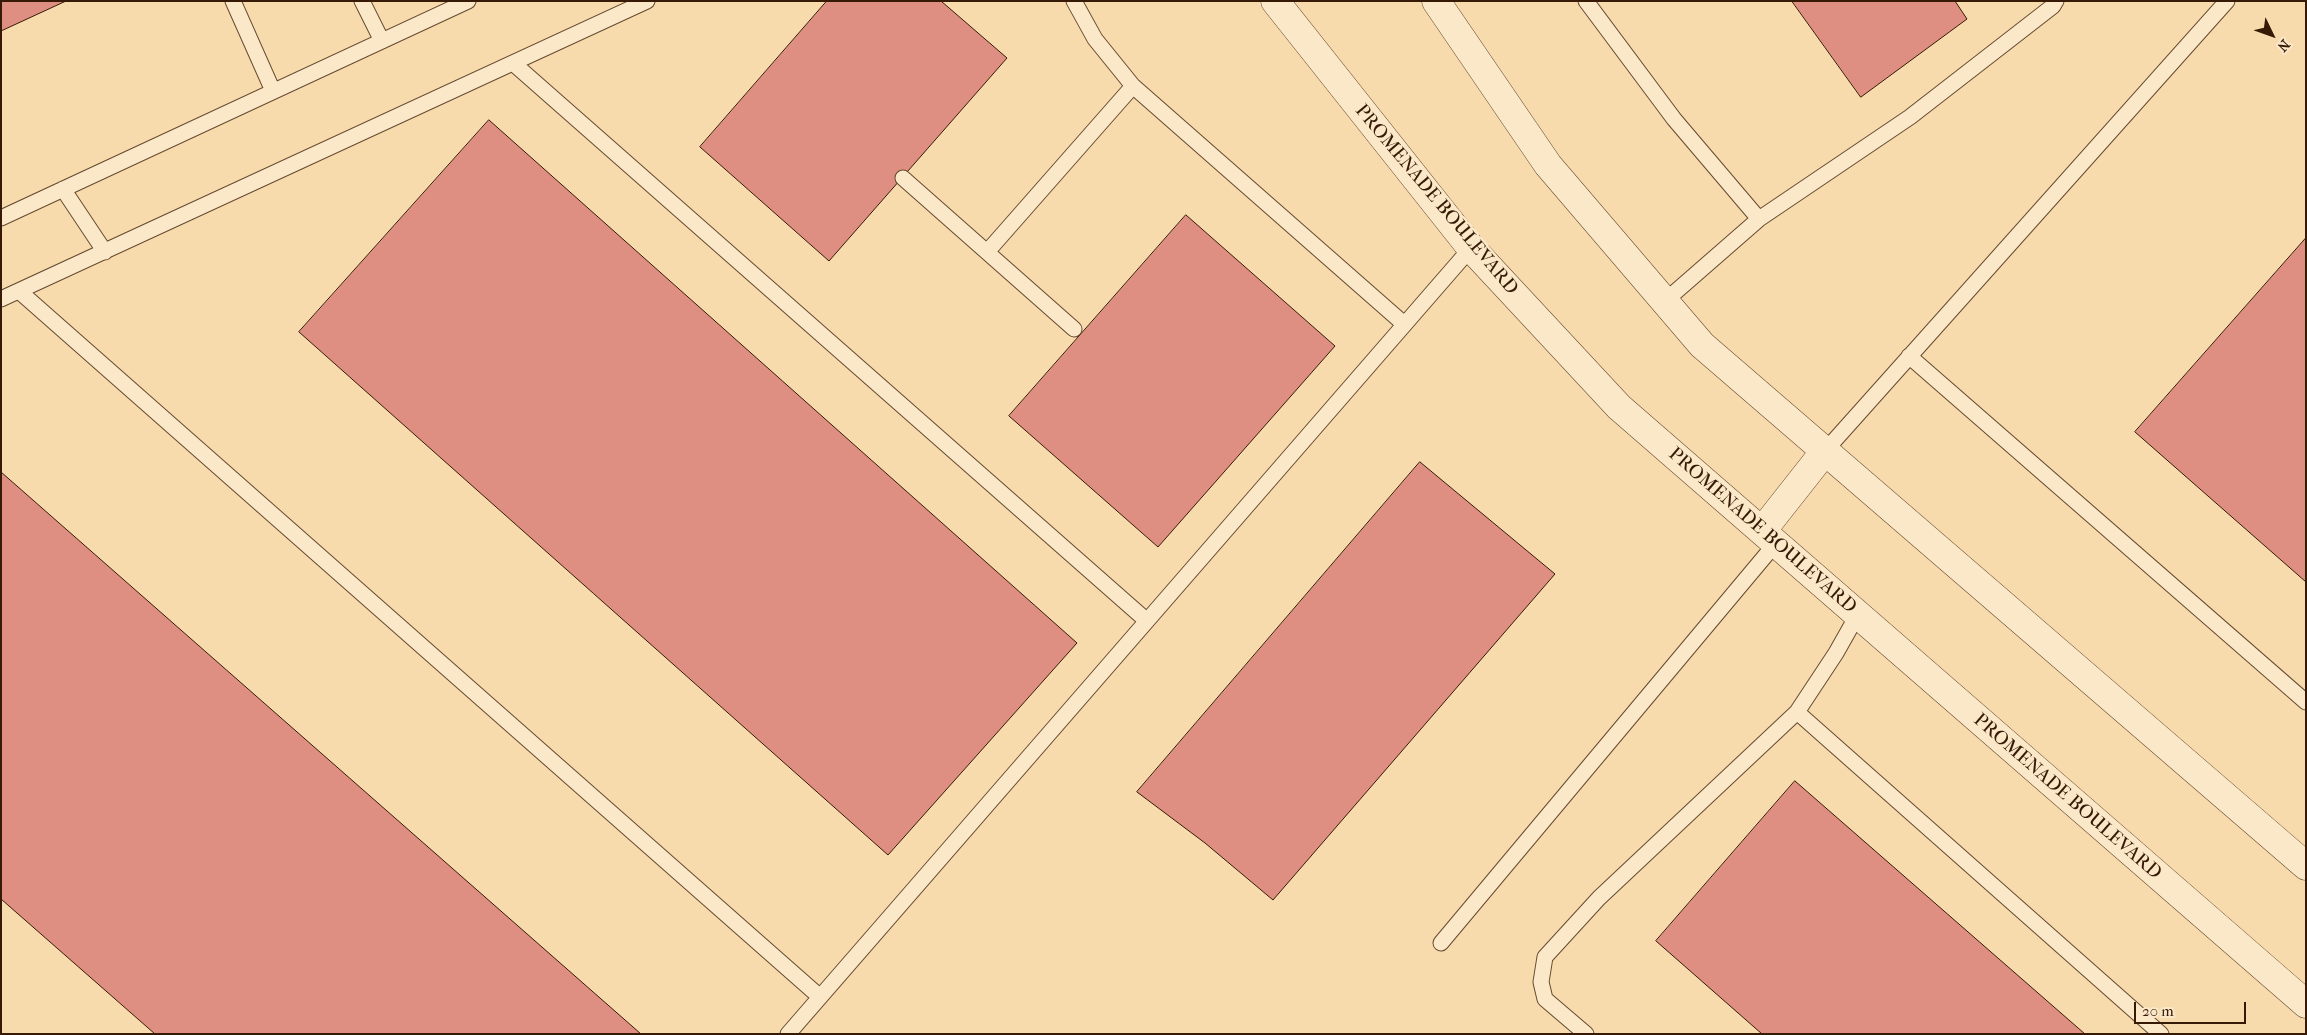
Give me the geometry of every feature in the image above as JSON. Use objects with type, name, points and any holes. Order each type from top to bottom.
[{"type":"street","name":"PROMENADE BOULEVARD","points":[[1275,1],[1471,248],[1619,407],[2306,1004]]},
{"type":"street","points":[[1436,1],[1548,165],[1702,345],[2306,866]]},
{"type":"street","points":[[1769,537],[1825,451]]},
{"type":"lane","points":[[233,1],[273,91]]},
{"type":"lane","points":[[362,1],[382,41]]},
{"type":"lane","points":[[1,218],[468,1]]},
{"type":"lane","points":[[1,300],[647,1]]},
{"type":"lane","points":[[1074,1],[1095,39],[1133,86],[1404,324]]},
{"type":"lane","points":[[1586,1],[1674,119],[1759,219]]},
{"type":"lane","points":[[1665,301],[1759,219],[1910,116],[2053,6],[2056,1]]},
{"type":"lane","points":[[1825,451],[2227,1]]},
{"type":"lane","points":[[513,63],[1147,621]]},
{"type":"lane","points":[[987,252],[1133,86]]},
{"type":"lane","points":[[903,178],[1074,329]]},
{"type":"lane","points":[[63,189],[105,252]]},
{"type":"lane","points":[[788,1034],[1471,248]]},
{"type":"lane","points":[[19,291],[820,997]]},
{"type":"lane","points":[[1909,356],[2306,702]]},
{"type":"lane","points":[[1441,943],[1769,537]]},
{"type":"lane","points":[[1586,1034],[1545,999],[1541,982],[1545,957],[1599,898],[1797,712],[1836,653],[1858,614]]},
{"type":"lane","points":[[1797,712],[2161,1034]]},
{"type":"building","points":[[1,1],[66,1],[1,31]]},
{"type":"building","points":[[827,1],[941,1],[1007,58],[829,261],[700,147]]},
{"type":"building","points":[[1792,1],[1955,1],[1967,19],[1861,97]]},
{"type":"building","points":[[489,120],[1077,643],[888,855],[299,332]]},
{"type":"building","points":[[1186,215],[1335,346],[1158,547],[1009,416]]},
{"type":"building","points":[[2306,238],[2306,582],[2135,432]]},
{"type":"building","points":[[1420,462],[1555,574],[1273,900],[1205,843],[1137,792]]},
{"type":"building","points":[[1,472],[641,1034],[155,1034],[1,899]]},
{"type":"building","points":[[1795,781],[2085,1034],[1762,1034],[1656,941]]}]
